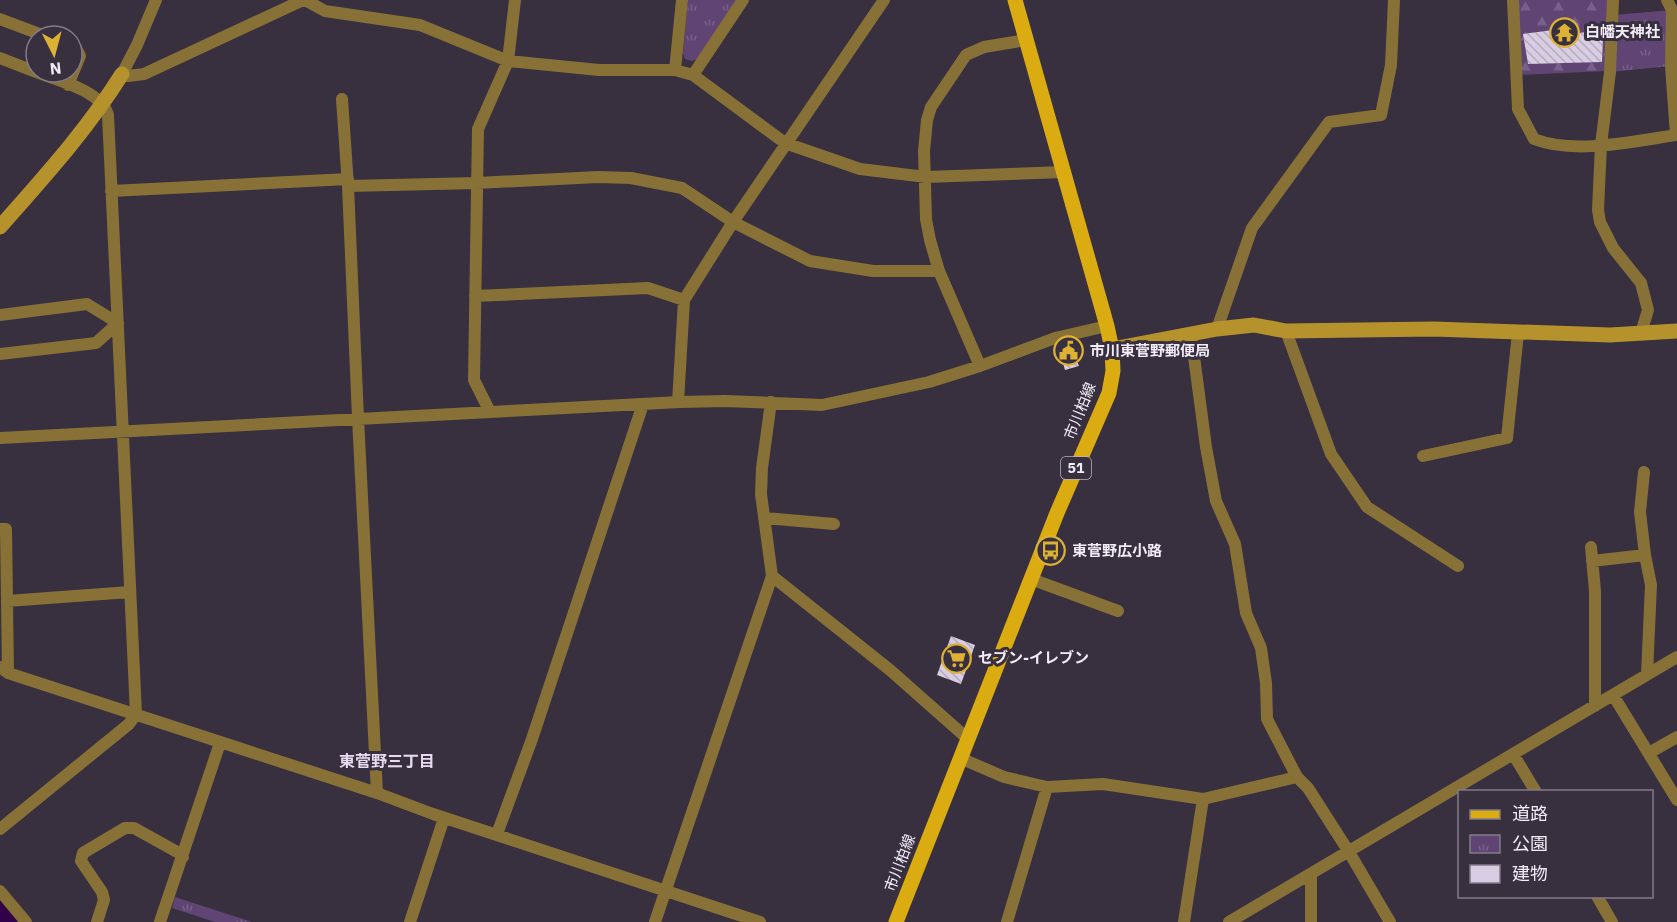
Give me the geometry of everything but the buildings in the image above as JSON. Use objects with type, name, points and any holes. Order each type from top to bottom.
[{"type":"main road","name":"市川柏線","points":[[896,922],[1031,579],[1109,393],[1113,371],[1112,349],[1107,326],[1015,0]]},
{"type":"street","points":[[0,227],[70,149],[103,105],[137,45],[156,0]]},
{"type":"street","points":[[122,74],[128,76],[144,74],[304,0],[325,11],[420,26],[508,61],[599,70],[675,70],[693,75],[786,143],[860,169],[926,177],[1064,172]]},
{"type":"street","points":[[490,412],[474,380],[478,129],[508,61],[515,0]]},
{"type":"street","points":[[675,70],[682,0]]},
{"type":"street","points":[[693,75],[743,0]]},
{"type":"street","points":[[678,402],[684,300],[733,222],[884,0]]},
{"type":"street","points":[[1217,329],[1252,228],[1329,122],[1381,115],[1391,65],[1394,0]]},
{"type":"street","points":[[1513,0],[1518,109],[1534,139],[1547,144],[1601,145],[1677,135],[1671,66],[1672,10],[1667,0]]},
{"type":"street","points":[[1613,0],[1610,72],[1601,145],[1598,210],[1600,222],[1613,248],[1641,283],[1648,310],[1641,333]]},
{"type":"street","points":[[0,19],[24,28]]},
{"type":"street","points":[[980,366],[939,271],[930,240],[926,219],[924,151],[927,120],[931,107],[966,55],[984,47],[1026,40]]},
{"type":"street","points":[[0,58],[24,67]]},
{"type":"street","points":[[0,829],[129,724],[136,714],[108,115],[103,105],[91,94],[68,85]]},
{"type":"street","points":[[342,99],[377,793]]},
{"type":"street","points":[[111,190],[631,178],[681,188],[733,222],[810,261],[873,271],[939,271]]},
{"type":"street","points":[[476,296],[648,288],[684,300]]},
{"type":"street","points":[[0,315],[87,304],[118,323]]},
{"type":"street","points":[[0,354],[96,343],[118,323]]},
{"type":"street","points":[[1112,349],[1217,329],[1254,325],[1286,331],[1434,329],[1611,335],[1677,331]]},
{"type":"street","points":[[0,438],[678,402],[771,402],[822,405],[918,385],[980,366],[1055,338],[1107,326]]},
{"type":"street","points":[[1286,331],[1331,454],[1367,507],[1458,566]]},
{"type":"street","points":[[1423,456],[1507,438],[1518,333]]},
{"type":"street","points":[[1191,334],[1206,447],[1216,501],[1235,544],[1246,613],[1261,648],[1266,683],[1267,719],[1297,777],[1308,788],[1390,922]]},
{"type":"street","points":[[655,922],[772,576],[761,494],[762,468],[771,402]]},
{"type":"street","points":[[497,834],[643,404]]},
{"type":"street","points":[[1644,472],[1640,512],[1651,585],[1647,674]]},
{"type":"street","points":[[765,518],[834,524]]},
{"type":"street","points":[[0,529],[6,529],[7,601],[4,670],[760,922]]},
{"type":"street","points":[[1591,547],[1595,591],[1595,706]]},
{"type":"street","points":[[1592,561],[1645,555]]},
{"type":"street","points":[[772,576],[890,670],[968,739]]},
{"type":"street","points":[[1031,579],[1118,611]]},
{"type":"street","points":[[7,601],[130,592]]},
{"type":"street","points":[[1229,922],[1676,659]]},
{"type":"street","points":[[1613,695],[1677,800]]},
{"type":"street","points":[[1648,753],[1677,737]]},
{"type":"street","points":[[160,922],[220,742]]},
{"type":"street","points":[[1514,754],[1535,790]]},
{"type":"street","points":[[960,758],[1004,777],[1047,787],[1103,784],[1203,799],[1297,777]]},
{"type":"street","points":[[1007,922],[1047,787]]},
{"type":"street","points":[[1184,922],[1203,799]]},
{"type":"street","points":[[410,922],[444,818]]},
{"type":"street","points":[[97,922],[104,900],[102,891],[81,861],[83,853],[125,828],[134,828],[183,857]]},
{"type":"street","points":[[1311,874],[1311,922]]},
{"type":"street","points":[[0,891],[26,922]]},
{"type":"street","points":[[1598,898],[1612,922]]},
{"type":"green space","points":[[688,0],[738,0],[698,59],[692,61],[685,59],[683,53]]},
{"type":"green space","name":"白幡天神社","points":[[1513,0],[1613,0],[1606,71],[1516,75]]},
{"type":"green space","points":[[1672,10],[1671,66],[1610,72],[1613,15]]},
{"type":"green space","points":[[175,897],[252,922],[215,922],[172,908]]},
{"type":"waterway","points":[[0,910],[10,922]]},
{"type":"place","name":"白幡天神社","points":[[1564,32]]},
{"type":"place","name":"市川東菅野郵便局","points":[[1069,351]]},
{"type":"place","name":"東菅野広小路","points":[[1051,551]]},
{"type":"place","name":"セブン-イレブン","points":[[957,658]]},
{"type":"district","name":"東菅野三丁目","points":[[387,761]]}]
